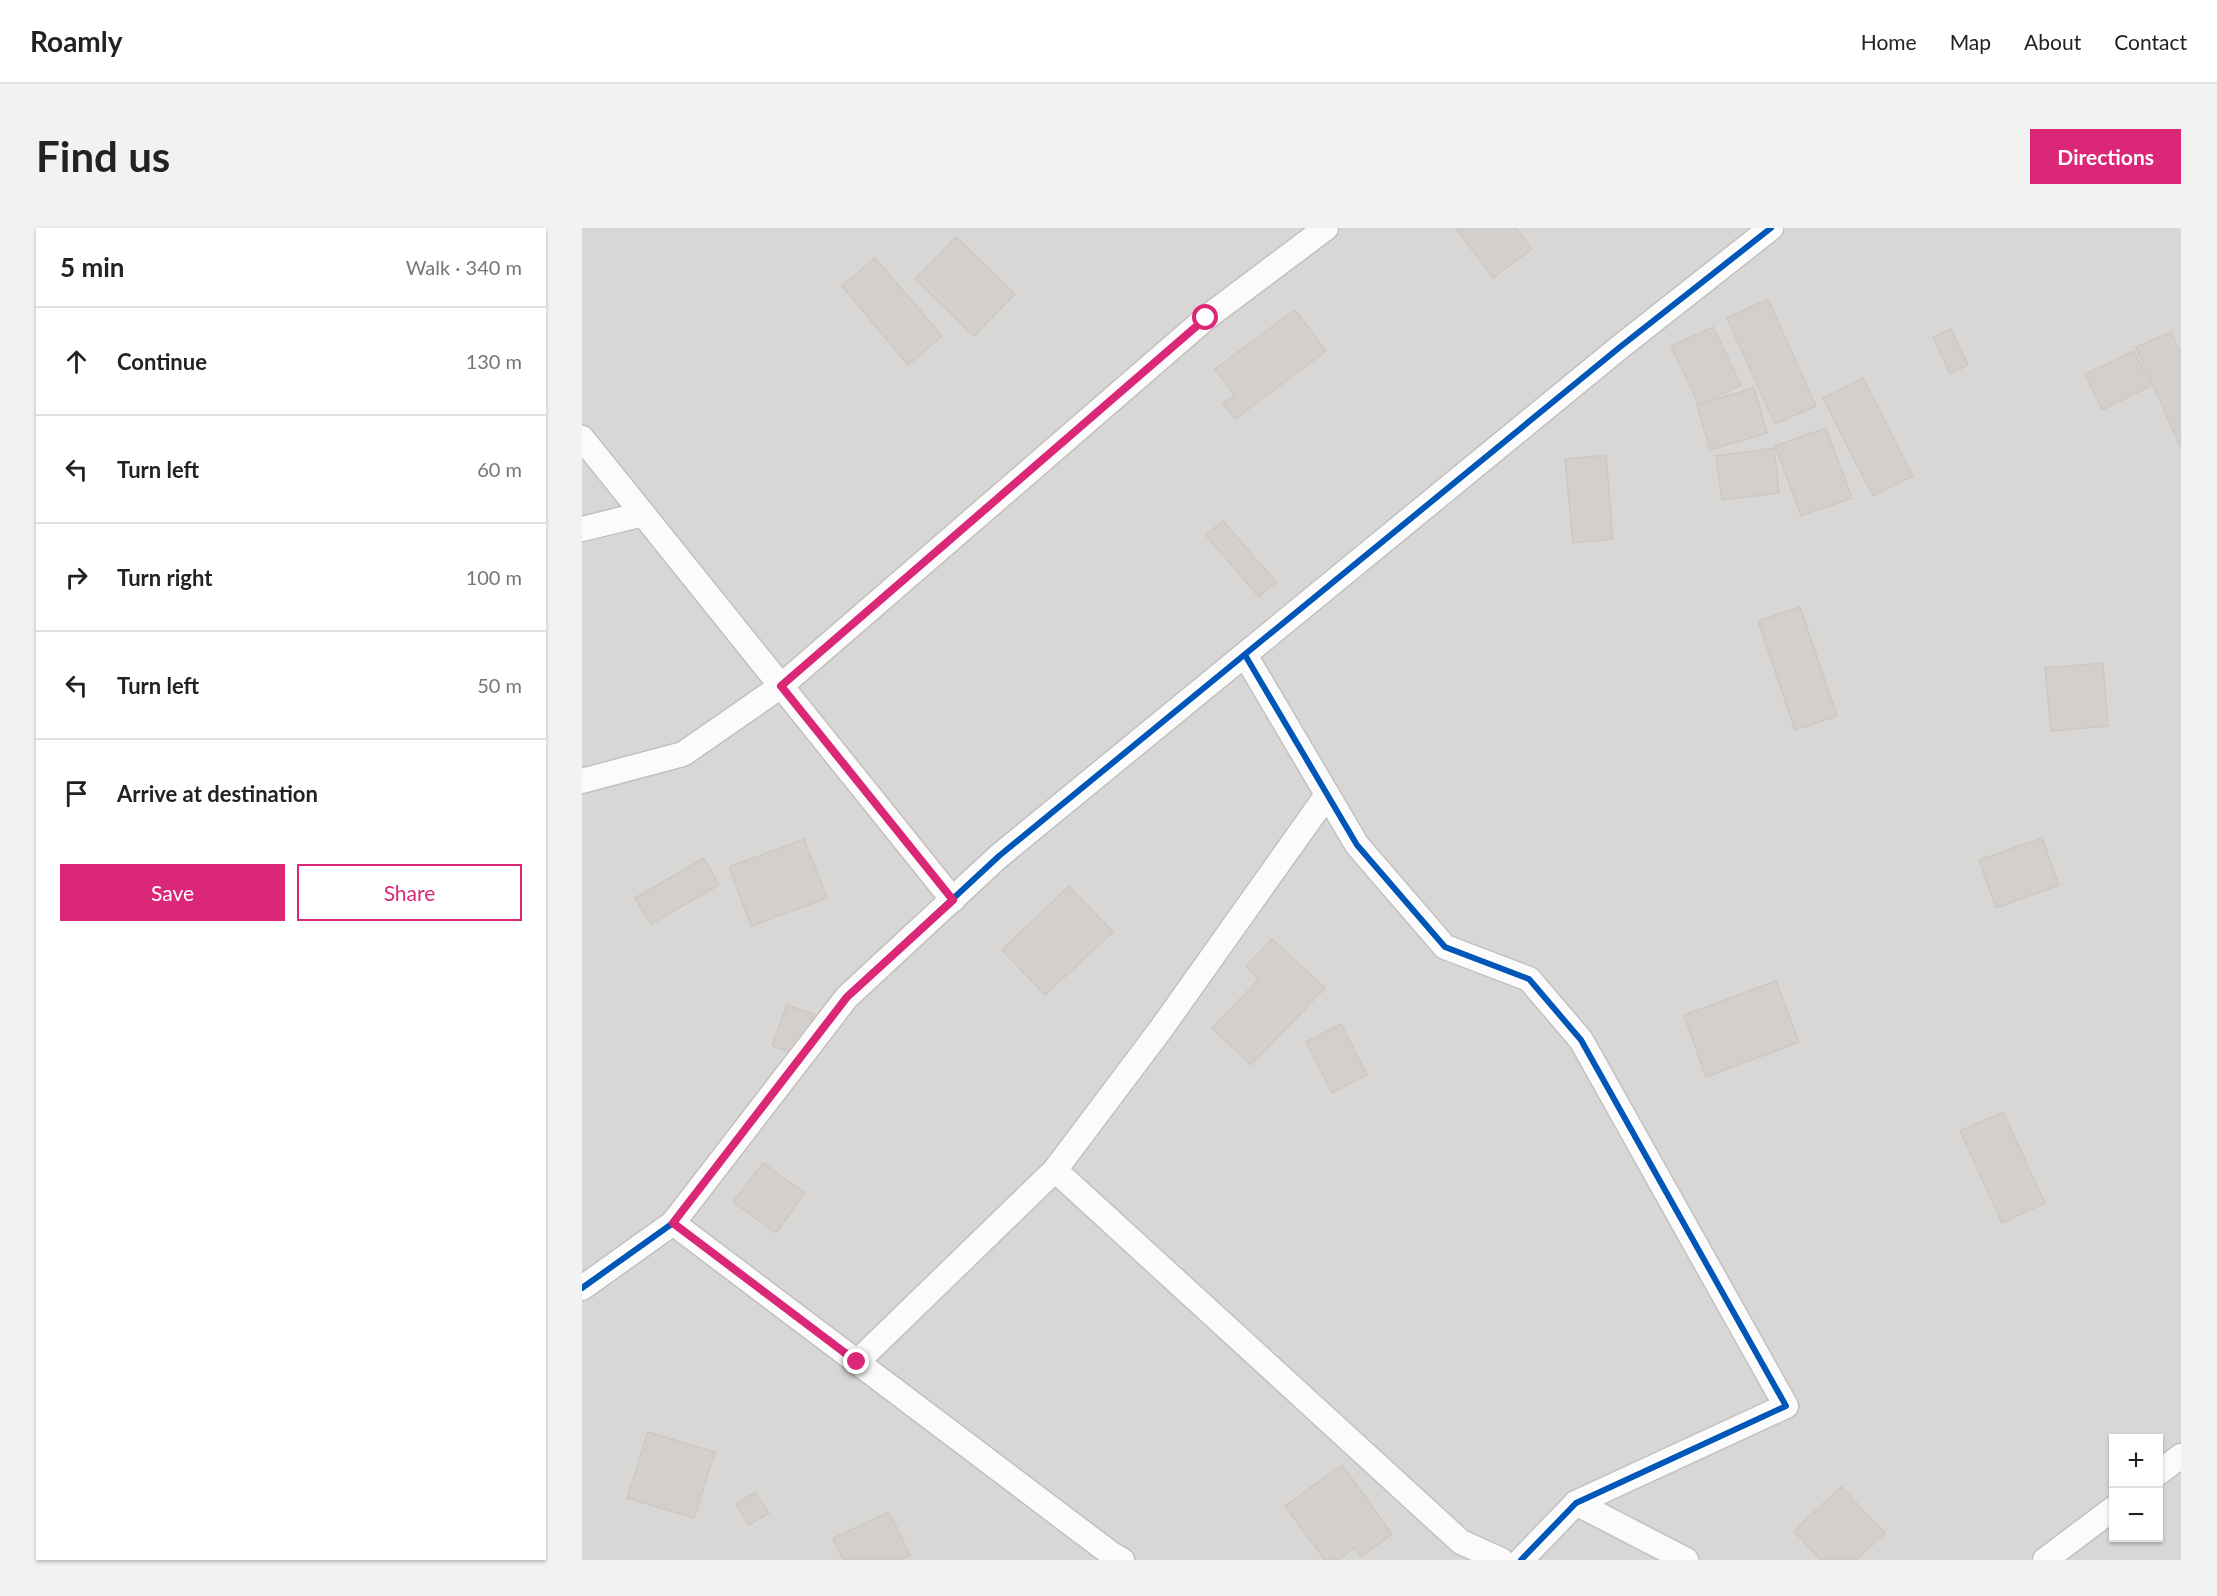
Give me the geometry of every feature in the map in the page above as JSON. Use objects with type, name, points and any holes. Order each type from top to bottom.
[{"type":"street","points":[[582,781],[683,754],[781,686],[1206,318],[1326,228]]},
{"type":"street","points":[[582,1288],[673,1223],[847,997],[999,856],[1620,347],[1772,228]]},
{"type":"street","points":[[582,438],[953,900]]},
{"type":"street","points":[[582,529],[643,514]]},
{"type":"street","points":[[1245,655],[1357,845],[1446,946],[1529,979],[1581,1040],[1786,1406],[1576,1503],[1521,1560]]},
{"type":"street","points":[[857,1362],[1055,1170],[1161,1029],[1327,795]]},
{"type":"street","points":[[1055,1170],[1461,1542],[1501,1560]]},
{"type":"street","points":[[673,1223],[1112,1558]]},
{"type":"street","points":[[2163,1469],[2181,1456]]},
{"type":"street","points":[[1576,1503],[1686,1560]]},
{"type":"street","points":[[2045,1560],[2109,1512]]},
{"type":"shaded area","points":[[582,228],[2181,228],[2181,1560],[582,1560]]},
{"type":"building","points":[[1456,228],[1516,228],[1532,249],[1493,278]]},
{"type":"building","points":[[956,237],[1015,294],[974,336],[915,279]]},
{"type":"building","points":[[875,258],[942,336],[908,365],[842,286]]},
{"type":"building","points":[[1768,299],[1816,406],[1775,424],[1727,318]]},
{"type":"building","points":[[1295,310],[1326,351],[1235,419],[1223,403],[1234,395],[1215,369]]},
{"type":"building","points":[[1713,327],[1741,385],[1699,405],[1671,346]]},
{"type":"building","points":[[1951,329],[1968,365],[1950,374],[1933,337]]},
{"type":"building","points":[[2171,332],[2181,354],[2181,448],[2136,347]]},
{"type":"building","points":[[2134,351],[2151,386],[2102,410],[2085,374]]},
{"type":"building","points":[[1863,378],[1913,476],[1873,496],[1823,398]]},
{"type":"building","points":[[1754,388],[1767,433],[1710,450],[1697,405]]},
{"type":"building","points":[[1826,428],[1852,498],[1801,516],[1775,446]]},
{"type":"building","points":[[1774,448],[1779,493],[1722,500],[1716,456]]},
{"type":"building","points":[[1606,455],[1613,539],[1573,543],[1565,459]]},
{"type":"building","points":[[1223,521],[1276,582],[1259,597],[1206,535]]},
{"type":"building","points":[[1800,607],[1837,716],[1795,730],[1758,621]]},
{"type":"building","points":[[2103,663],[2108,726],[2051,731],[2045,668]]},
{"type":"building","points":[[2042,838],[2059,885],[1996,908],[1979,860]]},
{"type":"building","points":[[804,839],[827,898],[751,926],[729,867]]},
{"type":"building","points":[[704,858],[719,885],[651,924],[635,898]]},
{"type":"building","points":[[1069,886],[1113,932],[1045,995],[1002,950]]},
{"type":"building","points":[[1272,939],[1325,988],[1251,1065],[1212,1028],[1259,979],[1246,966]]},
{"type":"building","points":[[1776,981],[1799,1042],[1706,1077],[1684,1015]]},
{"type":"building","points":[[787,1005],[814,1014],[800,1055],[772,1046]]},
{"type":"building","points":[[1341,1024],[1367,1075],[1332,1093],[1306,1042]]},
{"type":"building","points":[[2003,1112],[2045,1203],[2002,1223],[1960,1131]]},
{"type":"building","points":[[763,1163],[805,1193],[776,1233],[733,1202]]},
{"type":"building","points":[[648,1432],[715,1452],[694,1518],[627,1498]]},
{"type":"building","points":[[1342,1465],[1392,1534],[1361,1557],[1355,1548],[1338,1560],[1325,1560],[1285,1506]]},
{"type":"building","points":[[1841,1487],[1885,1533],[1856,1560],[1821,1560],[1794,1531]]},
{"type":"building","points":[[755,1492],[769,1513],[749,1525],[736,1504]]},
{"type":"building","points":[[889,1512],[910,1555],[900,1560],[843,1560],[833,1538]]},
{"type":"cycle path","points":[[582,1288],[673,1223],[847,997],[999,856],[1620,347],[1771,228]]},
{"type":"cycle path","points":[[1245,655],[1357,845],[1445,947],[1529,979],[1581,1040],[1786,1406],[1576,1503],[1521,1560]]},
{"type":"route","points":[[857,1362],[673,1223],[847,997],[953,900],[781,686],[1206,318]]}]
